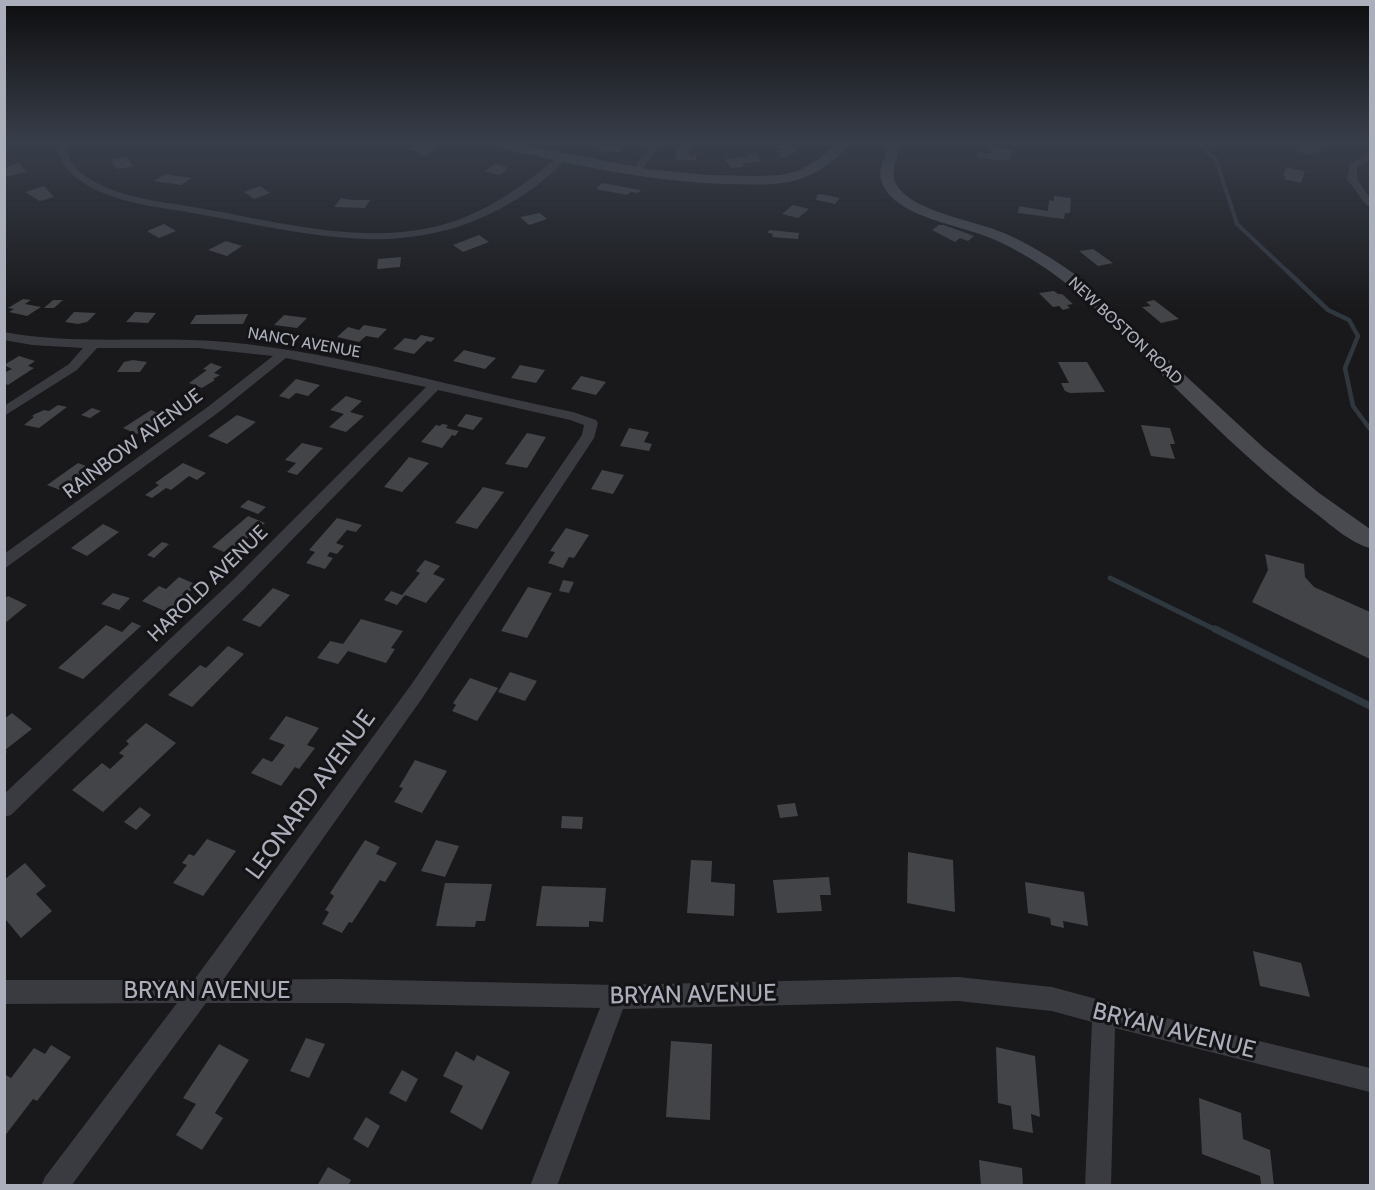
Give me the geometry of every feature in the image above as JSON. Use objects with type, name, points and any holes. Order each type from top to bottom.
[{"type":"street","points":[[149,200],[316,233],[384,237],[431,230],[474,218],[509,200]]},
{"type":"street","name":"NEW BOSTON ROAD","points":[[904,200],[912,205],[987,231],[1020,246],[1059,270],[1275,470],[1324,509],[1371,540]]},
{"type":"street","name":"NANCY AVENUE","points":[[4,336],[93,345],[225,346],[283,354],[573,416],[591,423]]},
{"type":"street","points":[[4,412],[73,367],[93,345]]},
{"type":"street","name":"RAINBOW AVENUE","points":[[4,563],[204,416],[283,354]]},
{"type":"street","name":"HAROLD AVENUE","points":[[4,808],[239,584],[435,386]]},
{"type":"street","name":"LEONARD AVENUE","points":[[54,1185],[200,992],[417,691],[589,435],[591,423]]},
{"type":"street","name":"BRYAN AVENUE","points":[[4,992],[340,991],[616,997],[958,989],[1052,999],[1371,1080]]},
{"type":"street","points":[[543,1185],[616,997]]},
{"type":"street","points":[[1098,1185],[1104,1014]]},
{"type":"building","points":[[340,200],[370,200],[365,208],[334,207]]},
{"type":"building","points":[[816,200],[839,200],[835,204]]},
{"type":"building","points":[[1049,200],[1071,200],[1070,213],[1065,213],[1064,219],[1018,213],[1019,206],[1048,211]]},
{"type":"building","points":[[793,205],[809,209],[798,218],[782,214]]},
{"type":"building","points":[[540,213],[547,219],[529,225],[520,217]]},
{"type":"building","points":[[164,224],[176,231],[159,238],[147,231]]},
{"type":"building","points":[[939,225],[974,236],[968,241],[960,238],[955,242],[932,230]]},
{"type":"building","points":[[769,230],[799,233],[798,239],[772,237],[773,234],[768,233]]},
{"type":"building","points":[[479,235],[489,242],[463,252],[453,245]]},
{"type":"building","points":[[226,241],[242,246],[227,256],[208,250]]},
{"type":"building","points":[[1093,249],[1113,263],[1098,266],[1079,251]]},
{"type":"building","points":[[401,257],[400,267],[377,269],[378,259]]},
{"type":"building","points":[[1054,291],[1062,294],[1073,304],[1067,305],[1070,308],[1063,310],[1059,306],[1053,307],[1039,293]]},
{"type":"building","points":[[23,299],[31,300],[25,304],[41,307],[27,316],[9,312],[14,309],[8,308]]},
{"type":"building","points":[[53,300],[63,300],[54,308],[44,308]]},
{"type":"building","points":[[1154,300],[1179,319],[1161,323],[1142,307],[1151,306],[1146,302]]},
{"type":"building","points":[[74,312],[96,313],[87,322],[78,324],[65,322]]},
{"type":"building","points":[[135,312],[156,313],[148,323],[126,322]]},
{"type":"building","points":[[248,314],[243,324],[190,324],[196,315]]},
{"type":"building","points":[[284,315],[307,318],[297,328],[274,325]]},
{"type":"building","points":[[364,325],[387,329],[378,338],[366,336],[359,342],[337,337],[348,327],[359,330]]},
{"type":"building","points":[[421,335],[435,338],[431,342],[427,341],[414,354],[393,349],[405,338],[416,340]]},
{"type":"building","points":[[464,350],[496,358],[485,369],[453,361]]},
{"type":"building","points":[[19,356],[35,361],[28,366],[34,368],[8,385],[4,383],[4,373],[12,369],[4,365]]},
{"type":"building","points":[[133,360],[147,362],[140,372],[117,372],[124,362]]},
{"type":"building","points":[[1058,362],[1087,362],[1105,392],[1070,393],[1065,391],[1061,383],[1069,383]]},
{"type":"building","points":[[211,363],[222,367],[214,373],[220,375],[213,379],[215,380],[202,388],[189,383],[207,370],[203,369]]},
{"type":"building","points":[[520,365],[545,370],[536,383],[511,378]]},
{"type":"building","points":[[581,376],[606,382],[596,395],[571,389]]},
{"type":"building","points":[[296,379],[320,385],[308,396],[296,393],[289,399],[279,396]]},
{"type":"building","points":[[346,396],[362,401],[350,412],[364,416],[346,432],[329,427],[344,414],[330,410]]},
{"type":"building","points":[[58,405],[67,407],[39,428],[24,425],[35,414],[44,410],[49,411]]},
{"type":"building","points":[[92,408],[101,411],[90,418],[81,415]]},
{"type":"building","points":[[151,410],[164,416],[137,434],[123,428]]},
{"type":"building","points":[[466,414],[483,418],[473,430],[457,426]]},
{"type":"building","points":[[237,415],[256,422],[227,444],[208,436]]},
{"type":"building","points":[[436,425],[448,425],[446,428],[459,431],[455,436],[452,435],[442,448],[421,442]]},
{"type":"building","points":[[1141,425],[1170,428],[1175,444],[1170,444],[1175,459],[1151,456]]},
{"type":"building","points":[[629,428],[649,432],[644,442],[652,444],[649,451],[620,446]]},
{"type":"building","points":[[527,433],[546,437],[527,468],[505,464]]},
{"type":"building","points":[[302,443],[323,448],[297,475],[287,472],[296,463],[285,460]]},
{"type":"building","points":[[409,457],[429,463],[402,492],[384,487]]},
{"type":"building","points":[[78,463],[86,466],[79,471],[84,473],[74,481],[77,482],[74,485],[70,483],[60,490],[47,485]]},
{"type":"building","points":[[183,463],[206,473],[197,480],[189,476],[171,490],[166,488],[152,498],[145,495],[159,485],[155,483]]},
{"type":"building","points":[[602,470],[624,475],[613,494],[591,489]]},
{"type":"building","points":[[483,487],[504,492],[477,529],[455,523]]},
{"type":"building","points":[[248,500],[266,507],[258,514],[240,507]]},
{"type":"building","points":[[248,516],[265,523],[237,547],[232,545],[224,552],[212,547]]},
{"type":"building","points":[[337,518],[362,525],[356,532],[347,530],[336,543],[344,546],[337,554],[330,552],[327,556],[333,558],[325,569],[306,563],[315,552],[309,550]]},
{"type":"building","points":[[103,524],[119,532],[87,556],[71,548]]},
{"type":"building","points":[[566,528],[589,535],[574,558],[569,557],[563,568],[548,563],[555,552],[550,551]]},
{"type":"building","points":[[162,542],[169,544],[154,558],[147,555]]},
{"type":"building","points":[[1265,554],[1304,564],[1305,577],[1314,587],[1370,612],[1370,659],[1252,602],[1268,570]]},
{"type":"building","points":[[425,560],[440,566],[433,574],[445,579],[426,603],[405,595],[397,605],[384,600],[391,591],[402,595],[420,573],[416,571]]},
{"type":"building","points":[[179,577],[197,585],[167,612],[142,601],[159,586],[166,589]]},
{"type":"building","points":[[563,580],[574,582],[569,593],[559,591]]},
{"type":"building","points":[[528,587],[552,593],[527,638],[501,631]]},
{"type":"building","points":[[273,588],[290,595],[260,627],[242,620]]},
{"type":"building","points":[[113,593],[130,598],[119,610],[101,604]]},
{"type":"building","points":[[8,596],[27,605],[4,624],[4,599]]},
{"type":"building","points":[[361,619],[403,631],[391,648],[395,649],[386,663],[348,651],[338,664],[317,658],[330,641],[343,644]]},
{"type":"building","points":[[132,622],[141,626],[83,679],[58,668],[106,625],[122,632]]},
{"type":"building","points":[[228,646],[244,654],[192,707],[168,695],[200,665],[206,668]]},
{"type":"building","points":[[510,672],[537,681],[525,701],[498,692]]},
{"type":"building","points":[[470,678],[498,688],[477,721],[452,711],[456,705],[453,703]]},
{"type":"building","points":[[12,713],[32,729],[5,750],[7,752],[4,754],[4,719]]},
{"type":"building","points":[[286,716],[319,728],[307,745],[315,748],[299,769],[295,767],[281,786],[251,773],[263,758],[272,762],[285,745],[269,739]]},
{"type":"building","points":[[146,723],[176,743],[103,812],[72,790],[102,763],[110,769],[124,756],[119,753],[129,744],[126,741]]},
{"type":"building","points":[[415,760],[447,771],[422,813],[394,802],[403,788],[399,787]]},
{"type":"building","points":[[795,803],[798,816],[780,818],[777,805]]},
{"type":"building","points":[[140,807],[151,815],[136,830],[124,822]]},
{"type":"building","points":[[562,816],[583,817],[582,829],[561,828]]},
{"type":"building","points":[[207,839],[236,851],[203,896],[173,883],[187,865],[182,863],[189,854],[194,856]]},
{"type":"building","points":[[365,840],[380,847],[376,854],[397,863],[385,882],[380,880],[352,923],[349,922],[342,933],[322,924],[329,912],[325,910],[334,896],[330,893]]},
{"type":"building","points":[[436,840],[459,846],[445,877],[421,871]]},
{"type":"building","points":[[908,852],[953,860],[955,912],[907,903]]},
{"type":"building","points":[[691,860],[712,861],[711,882],[735,884],[734,916],[687,913]]},
{"type":"building","points":[[25,863],[46,886],[36,894],[52,911],[21,938],[6,920],[4,922],[4,880]]},
{"type":"building","points":[[829,877],[831,895],[820,895],[822,911],[777,913],[773,880]]},
{"type":"building","points":[[1025,882],[1084,892],[1088,926],[1063,921],[1064,928],[1051,925],[1050,918],[1028,913]]},
{"type":"building","points":[[445,883],[492,884],[485,921],[476,921],[475,927],[436,926]]},
{"type":"building","points":[[542,886],[606,888],[603,922],[589,921],[589,927],[536,926]]},
{"type":"building","points":[[1253,951],[1301,963],[1310,997],[1260,986]]},
{"type":"building","points":[[306,1038],[325,1044],[309,1078],[290,1071]]},
{"type":"building","points":[[671,1041],[712,1044],[710,1120],[666,1117]]},
{"type":"building","points":[[219,1044],[249,1060],[215,1113],[223,1118],[202,1150],[176,1135],[196,1104],[183,1098]]},
{"type":"building","points":[[51,1045],[71,1057],[37,1101],[33,1099],[4,1137],[4,1074],[11,1078],[34,1048],[45,1054]]},
{"type":"building","points":[[996,1047],[1035,1056],[1040,1117],[1031,1114],[1033,1133],[1013,1129],[1011,1106],[998,1103]]},
{"type":"building","points":[[456,1051],[474,1061],[477,1055],[510,1072],[482,1130],[450,1112],[463,1086],[443,1076]]},
{"type":"building","points":[[402,1070],[418,1079],[406,1102],[389,1093]]},
{"type":"building","points":[[1199,1098],[1241,1113],[1243,1139],[1270,1150],[1274,1186],[1261,1184],[1260,1176],[1202,1154]]},
{"type":"building","points":[[366,1117],[380,1126],[368,1148],[353,1139]]},
{"type":"building","points":[[979,1160],[1022,1168],[1023,1186],[981,1186]]},
{"type":"building","points":[[328,1167],[351,1180],[348,1186],[317,1186]]},
{"type":"waterway","points":[[1229,200],[1237,224],[1288,272]]},
{"type":"waterway","points":[[1287,271],[1328,310],[1349,320],[1358,336],[1345,368],[1353,406],[1370,429]]},
{"type":"waterway","points":[[1110,578],[1218,631]]},
{"type":"waterway","points":[[1215,629],[1370,706]]}]
